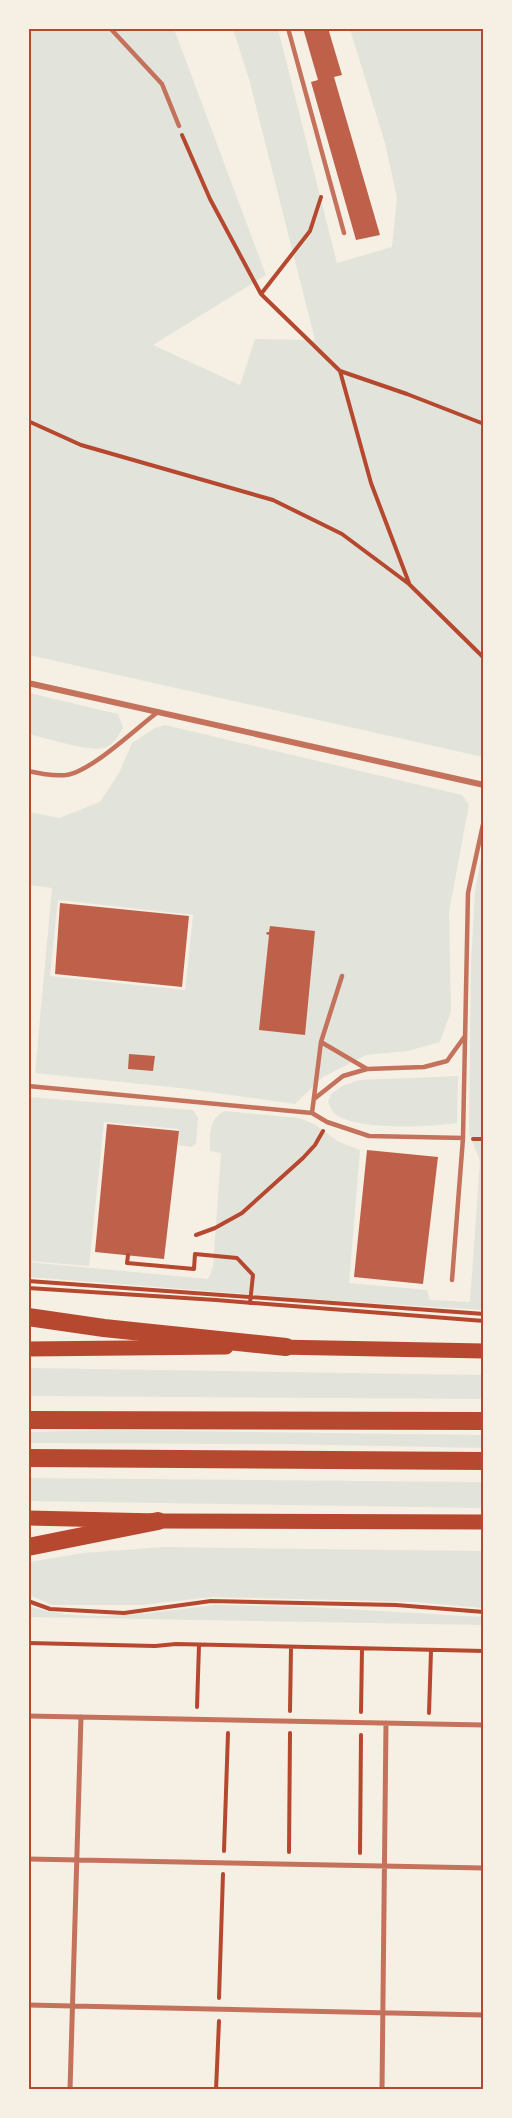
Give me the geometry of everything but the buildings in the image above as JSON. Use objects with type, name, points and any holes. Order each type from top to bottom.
[{"type":"highway","points":[[28,1317],[104,1328],[286,1347]]},
{"type":"highway","points":[[28,1420],[483,1421]]},
{"type":"highway","points":[[28,1458],[483,1461]]},
{"type":"highway","points":[[28,1547],[158,1521]]},
{"type":"main road","points":[[28,1349],[286,1347],[483,1351]]},
{"type":"main road","points":[[28,1518],[158,1521],[483,1522]]},
{"type":"street","points":[[28,683],[483,785]]},
{"type":"street","points":[[28,1716],[483,1725]]},
{"type":"street","points":[[70,2090],[81,1717]]},
{"type":"street","points":[[382,2090],[386,1723]]},
{"type":"street","points":[[28,1859],[483,1868]]},
{"type":"street","points":[[28,2005],[483,2015]]},
{"type":"lane","points":[[110,28],[162,84],[179,126]]},
{"type":"lane","points":[[288,28],[344,233]]},
{"type":"lane","points":[[28,771],[46,775],[68,775],[90,765],[158,711]]},
{"type":"lane","points":[[452,1280],[463,1138],[468,893],[483,820]]},
{"type":"lane","points":[[312,1113],[321,1042],[342,976]]},
{"type":"lane","points":[[314,1099],[344,1077],[367,1069],[424,1067],[447,1061],[465,1036]]},
{"type":"lane","points":[[321,1042],[367,1069]]},
{"type":"lane","points":[[28,1086],[312,1113],[327,1122],[369,1136],[463,1138]]},
{"type":"path","points":[[179,126],[210,199],[261,294],[340,371],[483,424]]},
{"type":"path","points":[[261,294],[309,231],[328,174]]},
{"type":"path","points":[[340,371],[371,483],[409,584]]},
{"type":"path","points":[[28,422],[81,445],[273,500],[342,534],[409,584],[483,658]]},
{"type":"path","points":[[196,1235],[242,1213],[303,1158],[315,1145],[327,1122]]},
{"type":"path","points":[[128,1255],[127,1263],[194,1269],[195,1254],[237,1258],[253,1275],[250,1303]]},
{"type":"path","points":[[28,1281],[483,1314]]},
{"type":"path","points":[[28,1288],[483,1321]]},
{"type":"path","points":[[28,1601],[50,1609],[124,1613],[211,1601],[396,1605],[483,1612]]},
{"type":"path","points":[[28,1643],[483,1652]]},
{"type":"path","points":[[196,1719],[199,1645]]},
{"type":"path","points":[[289,1865],[291,1648]]},
{"type":"path","points":[[359,1866],[362,1649]]},
{"type":"path","points":[[429,1724],[431,1651]]},
{"type":"path","points":[[216,2090],[228,1720]]},
{"type":"shaded area","points":[[29,29],[174,29],[266,275],[153,345],[240,385],[255,339],[315,340],[249,79],[233,29],[278,29],[337,263],[392,247],[397,198],[385,143],[350,29],[483,29],[483,757],[29,655]]},
{"type":"shaded area","points":[[29,693],[118,714],[123,728],[110,745],[97,749],[29,734]]},
{"type":"shaded area","points":[[165,725],[462,795],[469,805],[449,912],[451,1011],[440,1042],[408,1051],[366,1055],[323,1077],[295,1104],[180,1088],[35,1073],[52,888],[29,885],[29,812],[59,818],[100,802],[119,773],[132,743],[155,728]],"holes":[[[58,900],[193,915],[185,990],[50,976]]]},
{"type":"shaded area","points":[[483,849],[483,1310],[29,1277],[28,1262],[208,1279],[213,1267],[221,1153],[210,1151],[210,1134],[215,1118],[225,1111],[299,1118],[314,1124],[339,1142],[360,1150],[349,1283],[427,1290],[430,1300],[470,1302],[480,1161],[469,1133],[471,963],[475,891]]},
{"type":"shaded area","points":[[458,1076],[457,1123],[394,1126],[360,1123],[335,1114],[328,1102],[331,1094],[342,1086],[359,1080]]},
{"type":"shaded area","points":[[28,1097],[193,1110],[198,1118],[196,1144],[192,1147],[178,1145],[179,1129],[104,1122],[89,1266],[29,1261]]},
{"type":"shaded area","points":[[29,1368],[483,1375],[483,1399],[29,1396]]},
{"type":"shaded area","points":[[112,1430],[483,1435],[484,1448],[29,1443],[29,1432]]},
{"type":"shaded area","points":[[29,1478],[483,1482],[483,1508],[29,1501]]},
{"type":"shaded area","points":[[164,1547],[483,1551],[483,1608],[415,1602],[212,1597],[142,1605],[52,1605],[32,1596],[29,1597],[29,1562],[83,1553]]},
{"type":"shaded area","points":[[215,1605],[311,1607],[483,1617],[484,1625],[29,1617],[29,1606],[51,1612],[97,1616]]}]
